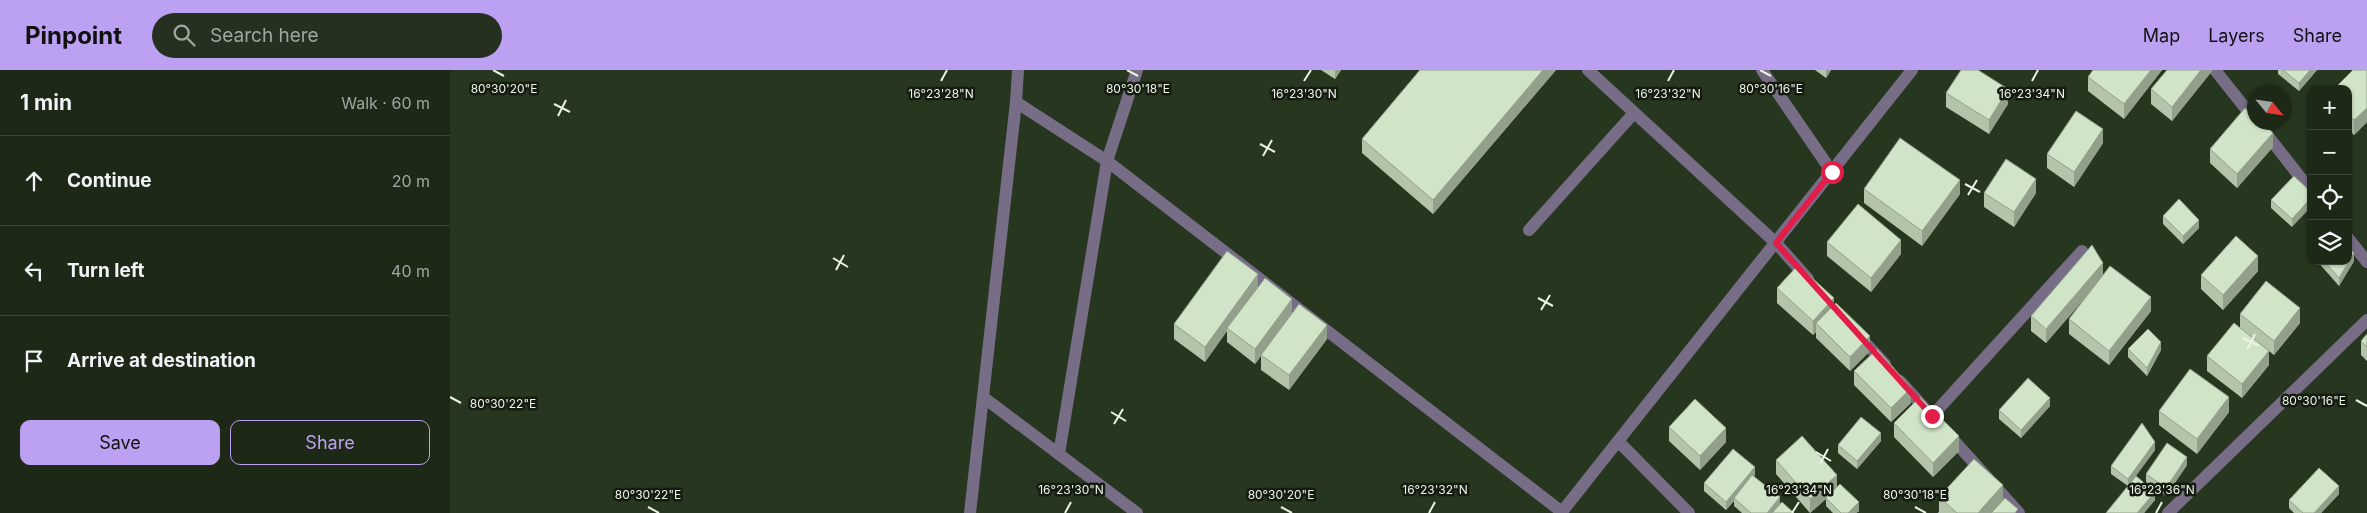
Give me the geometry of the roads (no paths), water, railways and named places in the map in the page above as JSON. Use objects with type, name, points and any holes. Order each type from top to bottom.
[{"type":"street","points":[[970,513],[1018,70]]},
{"type":"street","points":[[1059,454],[1107,161],[1137,70]]},
{"type":"street","points":[[1588,70],[1776,243],[1815,286]]},
{"type":"street","points":[[1762,70],[1832,172]]},
{"type":"street","points":[[1016,102],[1107,161],[1562,512],[1912,70]]},
{"type":"street","points":[[2215,70],[2247,110]]},
{"type":"street","points":[[1529,230],[1634,113]]},
{"type":"street","points":[[2263,130],[2307,186]]},
{"type":"street","points":[[2352,243],[2367,262]]},
{"type":"street","points":[[1932,416],[2082,251]]},
{"type":"street","points":[[2168,513],[2367,320]]},
{"type":"street","points":[[1847,322],[2019,513]]},
{"type":"street","points":[[983,397],[1137,513]]},
{"type":"street","points":[[1618,441],[1689,513]]}]
